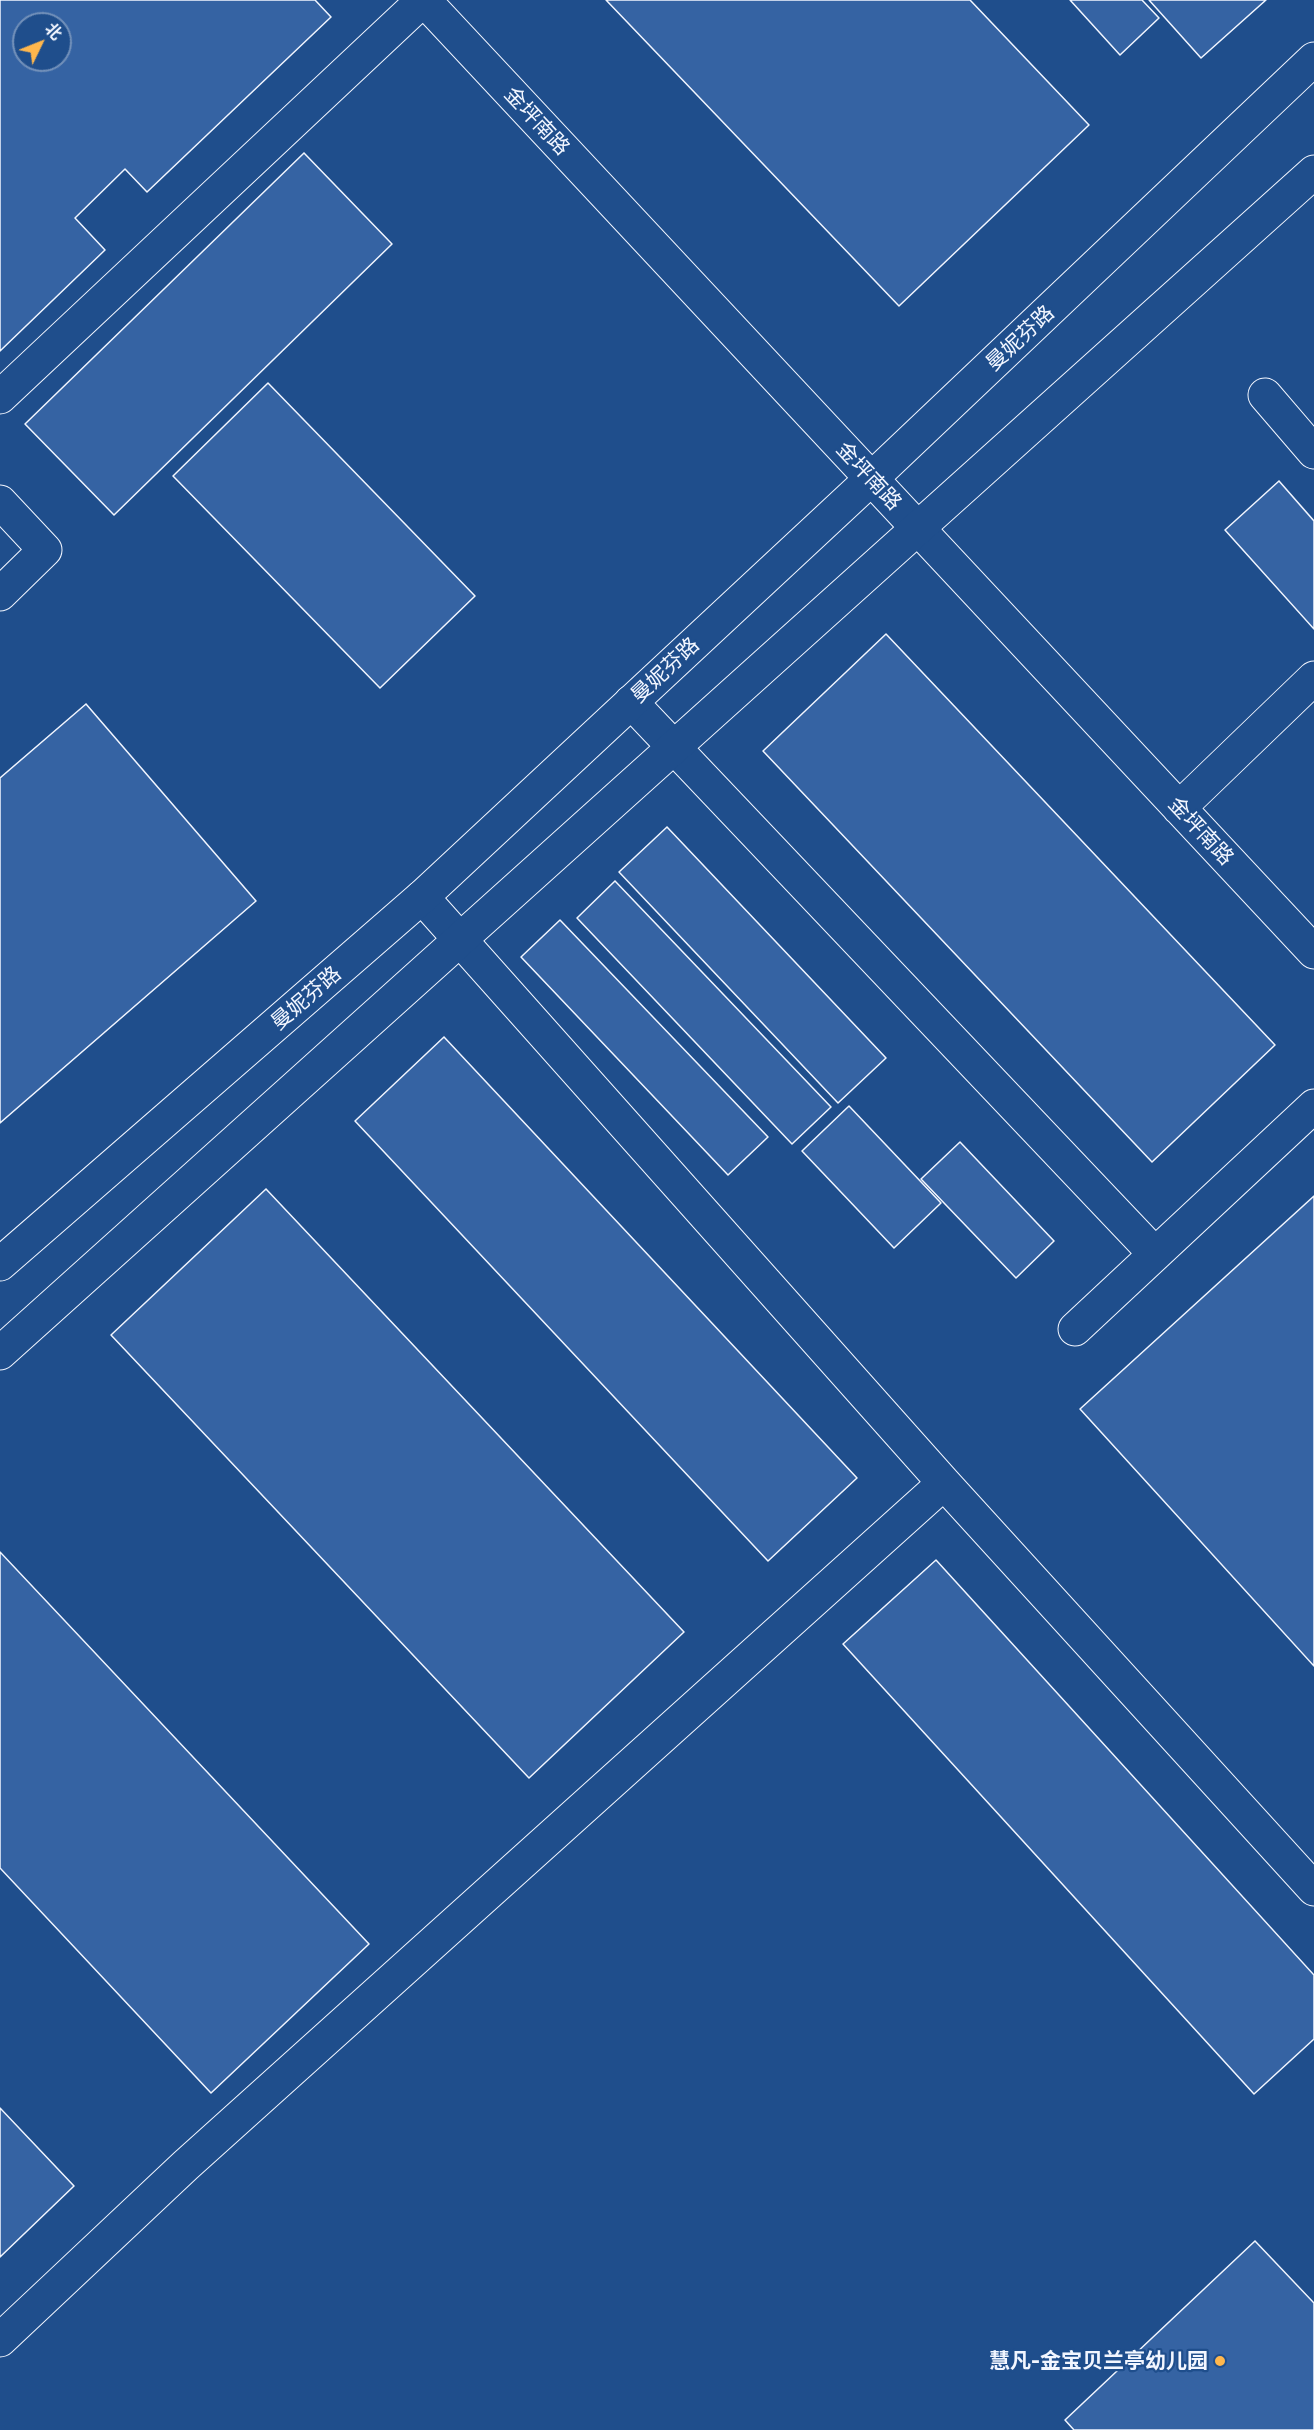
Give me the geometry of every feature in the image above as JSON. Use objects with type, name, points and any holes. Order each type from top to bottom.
[{"type":"street","points":[[0,398],[423,0]]},
{"type":"street","name":"金坪南路","points":[[423,0],[1314,952]]},
{"type":"street","name":"曼妮芬路","points":[[0,1264],[422,897],[872,479],[1314,59]]},
{"type":"street","points":[[0,1353],[1314,172]]},
{"type":"street","points":[[1265,395],[1314,452]]},
{"type":"street","points":[[0,502],[45,550],[0,594]]},
{"type":"street","points":[[1179,808],[1314,678]]},
{"type":"street","points":[[631,702],[1155,1254]]},
{"type":"street","points":[[422,897],[944,1483],[1314,1889]]},
{"type":"street","points":[[1075,1329],[1314,1106]]},
{"type":"street","points":[[0,2340],[186,2165],[944,1483]]},
{"type":"building","points":[[0,0],[315,0],[331,17],[147,192],[125,169],[75,218],[105,250],[0,351]]},
{"type":"building","points":[[606,0],[970,0],[1089,125],[899,306]]},
{"type":"building","points":[[1070,0],[1142,0],[1159,18],[1120,55]]},
{"type":"building","points":[[1149,0],[1266,0],[1201,58]]},
{"type":"building","points":[[304,153],[392,244],[114,515],[25,424]]},
{"type":"building","points":[[268,383],[475,596],[380,688],[173,476]]},
{"type":"building","points":[[1279,481],[1314,521],[1314,629],[1225,530]]},
{"type":"building","points":[[886,634],[1275,1045],[1152,1162],[763,751]]},
{"type":"building","points":[[86,704],[256,901],[0,1123],[0,778]]},
{"type":"building","points":[[667,827],[886,1058],[838,1103],[619,872]]},
{"type":"building","points":[[615,881],[831,1107],[792,1144],[577,918]]},
{"type":"building","points":[[560,920],[768,1137],[728,1175],[521,957]]},
{"type":"building","points":[[444,1037],[857,1478],[768,1561],[355,1121]]},
{"type":"building","points":[[849,1106],[941,1203],[894,1248],[802,1151]]},
{"type":"building","points":[[960,1142],[1054,1241],[1016,1278],[921,1179]]},
{"type":"building","points":[[266,1189],[684,1632],[529,1778],[111,1335]]},
{"type":"building","points":[[1314,1196],[1314,1666],[1080,1409]]},
{"type":"building","points":[[0,1552],[369,1944],[211,2093],[0,1868]]},
{"type":"building","points":[[936,1560],[1314,1975],[1314,2039],[1254,2094],[843,1644]]},
{"type":"building","points":[[0,2108],[74,2186],[0,2257]]},
{"type":"building","name":"慧凡-金宝贝兰亭幼儿园","points":[[1255,2241],[1314,2303],[1314,2430],[1074,2430],[1065,2420]]},
{"type":"place","name":"慧凡-金宝贝兰亭幼儿园","points":[[1220,2361]]}]
